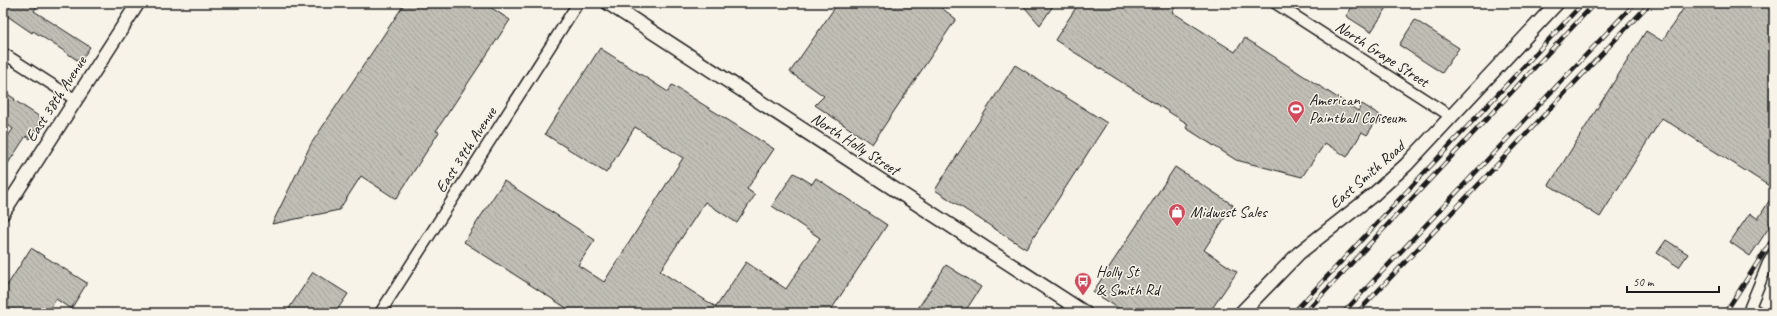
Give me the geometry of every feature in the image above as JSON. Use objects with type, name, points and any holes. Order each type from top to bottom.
[{"type":"street","name":"East 38th Avenue","points":[[3,213],[138,3]]},
{"type":"street","name":"East 39th Avenue","points":[[380,313],[578,3]]},
{"type":"street","name":"North Holly Street","points":[[608,3],[1085,313]]},
{"type":"street","name":"North Grape Street","points":[[1275,3],[1452,117]]},
{"type":"street","name":"East Smith Road","points":[[1241,313],[1292,260],[1373,195],[1411,160],[1557,3]]},
{"type":"street","points":[[3,53],[76,100]]},
{"type":"street","points":[[1760,313],[1750,307],[1768,263],[1774,253]]},
{"type":"building","points":[[3,3],[39,3],[34,11],[90,47],[80,62],[33,31],[32,33],[3,13]]},
{"type":"building","points":[[405,3],[484,3],[510,20],[436,131],[439,132],[396,199],[361,176],[339,210],[272,224],[311,144]]},
{"type":"building","points":[[838,3],[935,3],[956,19],[872,144],[815,105],[824,96],[790,72]]},
{"type":"building","points":[[1021,3],[1055,3],[1040,25]]},
{"type":"building","points":[[1079,3],[1178,3],[1172,12],[1235,52],[1245,38],[1358,111],[1362,104],[1380,115],[1367,135],[1362,132],[1347,157],[1325,143],[1302,177],[1236,160],[1186,128],[1188,124],[1055,40]]},
{"type":"building","points":[[1355,3],[1390,3],[1371,32],[1346,16]]},
{"type":"building","points":[[1687,3],[1763,3],[1774,10],[1774,189],[1662,118],[1600,217],[1549,185],[1646,31],[1662,41]]},
{"type":"building","points":[[1415,20],[1459,48],[1442,73],[1399,45]]},
{"type":"building","points":[[600,48],[668,92],[672,85],[774,149],[747,189],[755,195],[737,223],[705,202],[660,271],[716,307],[746,262],[786,289],[820,238],[772,206],[794,173],[812,184],[816,178],[887,225],[829,313],[574,313],[464,242],[504,181],[595,240],[578,265],[604,282],[683,158],[635,127],[606,173],[545,134]]},
{"type":"building","points":[[1015,65],[1107,123],[1026,249],[935,190]]},
{"type":"building","points":[[3,91],[43,119],[30,139],[26,136],[3,171],[3,143],[13,129],[3,121]]},
{"type":"building","name":"Midwest Sales","points":[[1175,167],[1233,205],[1204,250],[1237,272],[1209,313],[1126,313],[1093,292]]},
{"type":"building","points":[[1774,193],[1774,217],[1768,226],[1770,226],[1750,256],[1730,242],[1750,213],[1758,219]]},
{"type":"building","points":[[1666,240],[1688,254],[1679,267],[1657,253]]},
{"type":"building","points":[[31,248],[87,283],[71,309],[56,299],[48,313],[3,313],[3,292]]},
{"type":"building","points":[[946,265],[981,287],[964,313],[915,313]]},
{"type":"building","points":[[313,272],[348,294],[335,313],[286,313]]},
{"type":"railway","points":[[1293,313],[1583,3]]},
{"type":"railway","points":[[1305,313],[1595,3]]},
{"type":"railway","points":[[1343,313],[1635,3]]},
{"type":"railway","points":[[1357,313],[1650,3]]},
{"type":"railway","points":[[1725,313],[1774,237]]},
{"type":"place","name":"American Paintball Coliseum","points":[[1296,124]]},
{"type":"place","name":"Midwest Sales","points":[[1177,227]]},
{"type":"place","name":"Holly St & Smith Rd","points":[[1083,296]]}]
